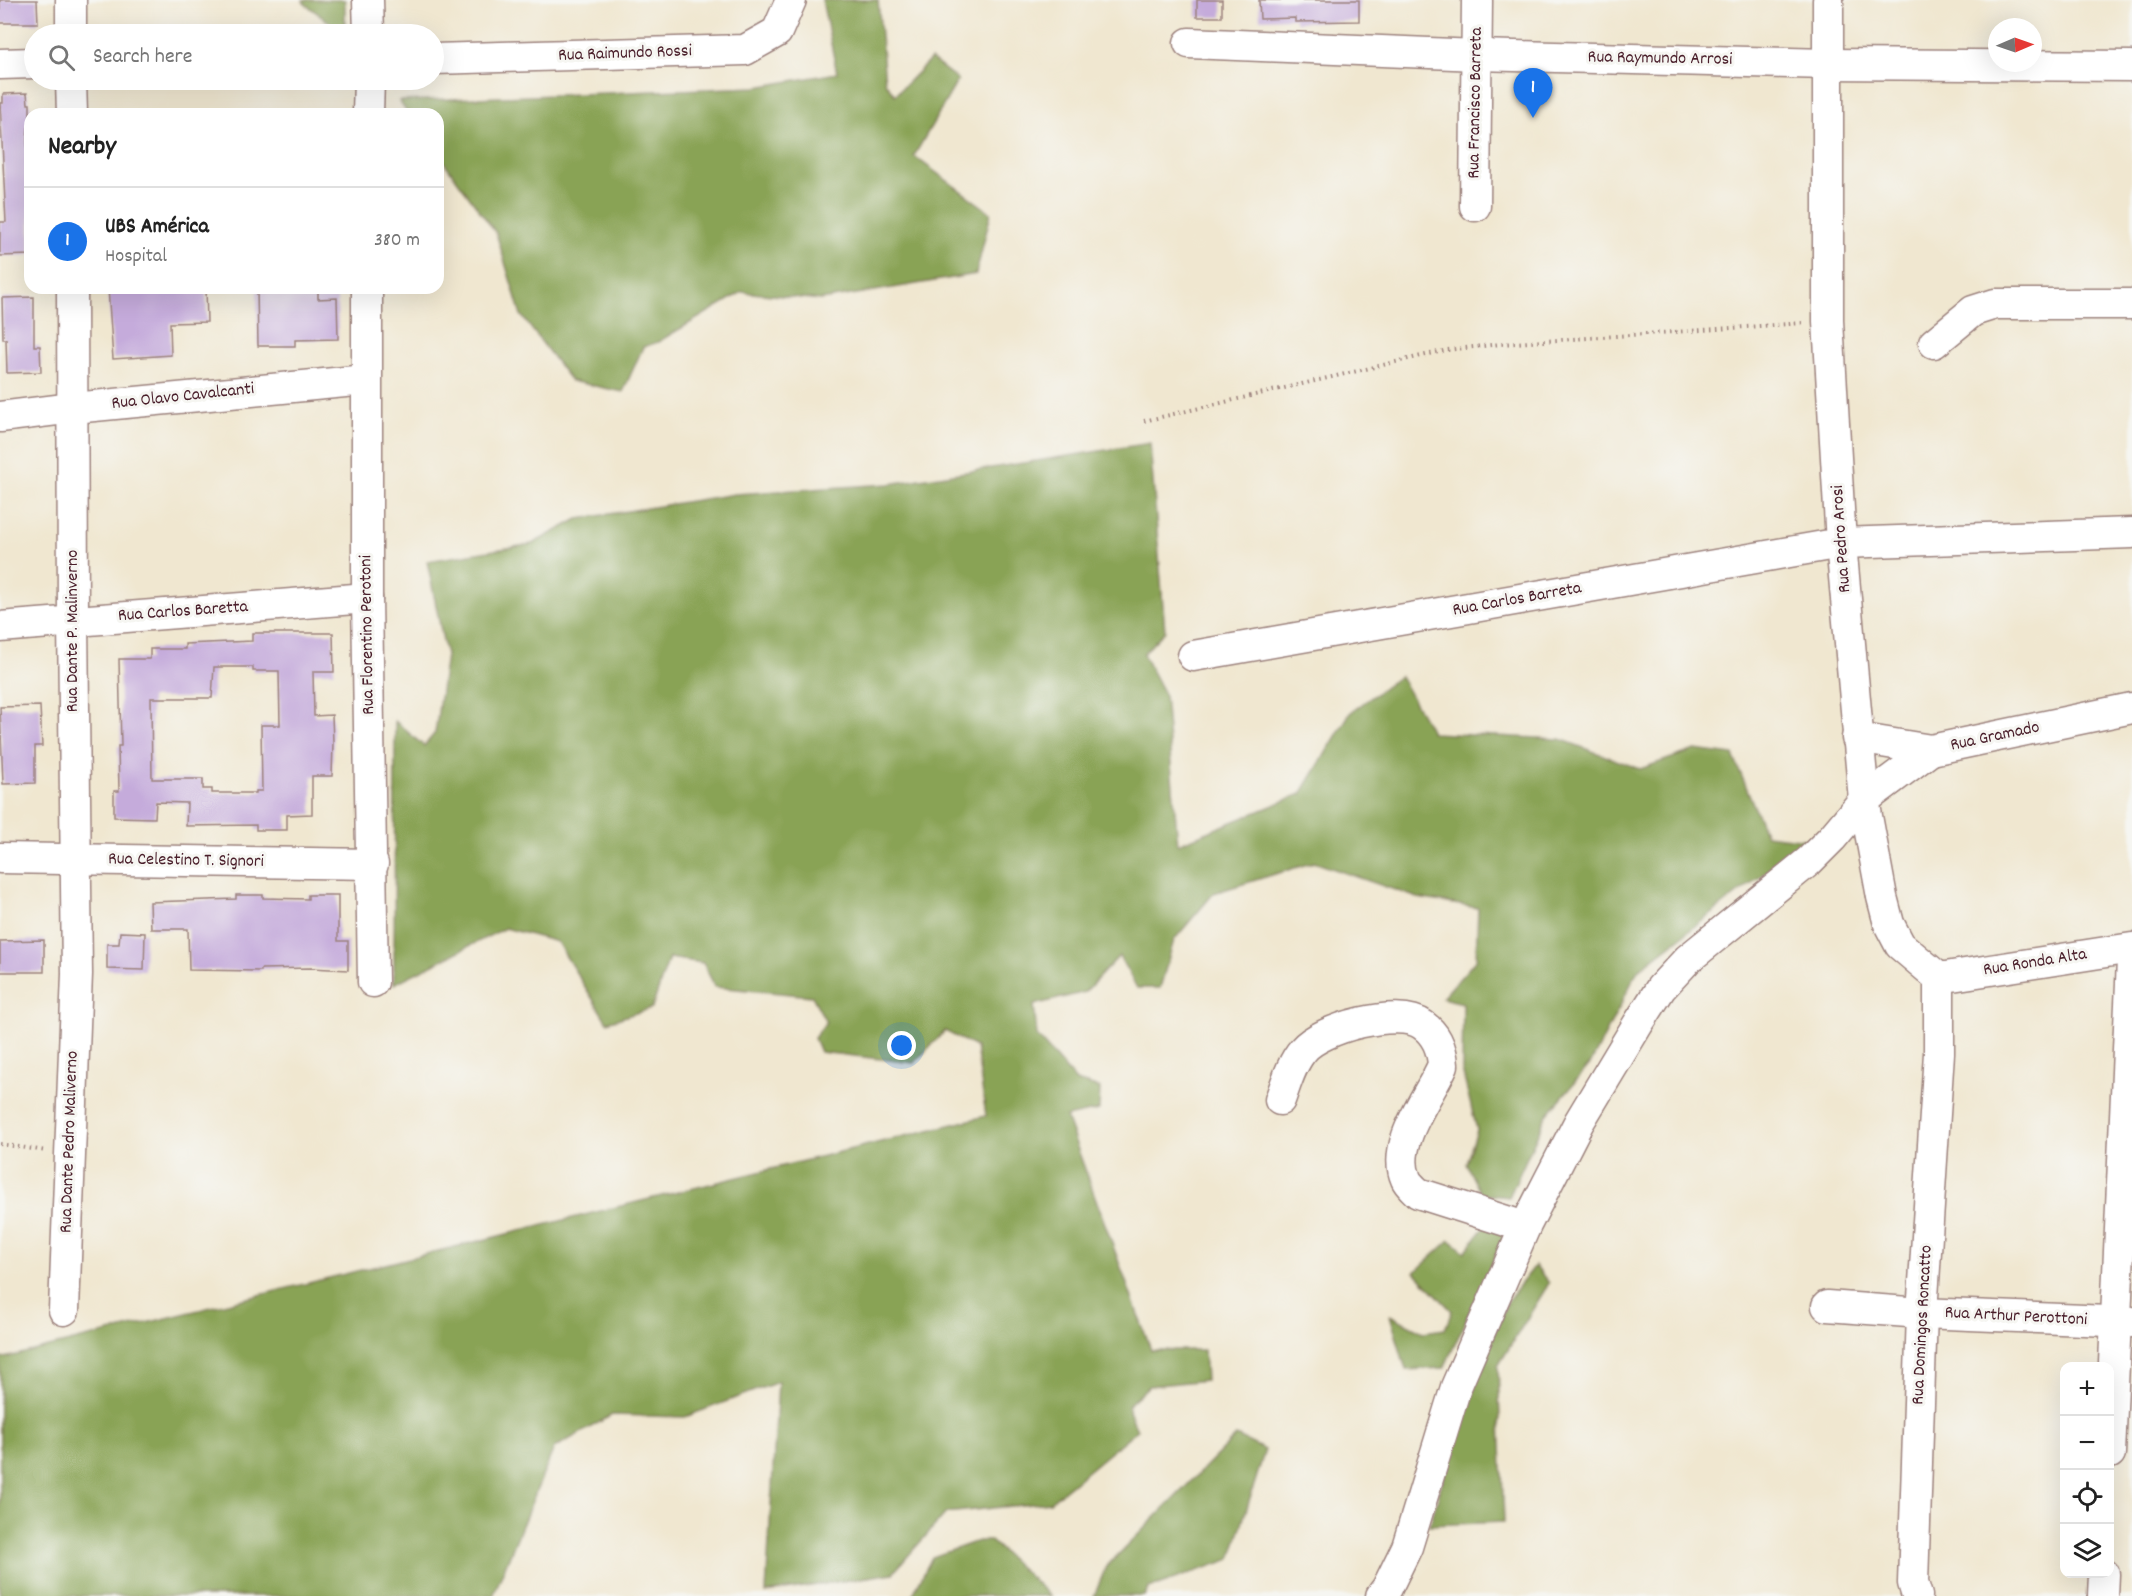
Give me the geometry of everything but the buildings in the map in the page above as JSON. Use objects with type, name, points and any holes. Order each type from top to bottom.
[{"type":"street","points":[[71,0],[71,24]]},
{"type":"street","points":[[368,0],[369,24]]},
{"type":"street","name":"Rua Raimundo Rossi","points":[[444,60],[745,50],[777,32],[791,0]]},
{"type":"street","name":"Rua Francisco Barreta","points":[[1475,206],[1477,0]]},
{"type":"street","name":"Rua Pedro Arosi","points":[[1828,0],[1828,321],[1842,543],[1864,800],[1889,924],[1900,945],[1939,978]]},
{"type":"street","name":"Rua Raymundo Arrosi","points":[[1189,43],[1477,55],[1827,64],[2132,66]]},
{"type":"street","points":[[0,64],[24,63]]},
{"type":"street","points":[[71,90],[72,108]]},
{"type":"street","points":[[368,108],[369,90]]},
{"type":"street","name":"Rua Dante P. Malinverno","points":[[72,294],[77,974]]},
{"type":"street","name":"Rua Florentino Perotoni","points":[[367,294],[367,598],[373,864],[373,982]]},
{"type":"street","points":[[1934,343],[1973,311],[1995,304],[2132,304]]},
{"type":"street","name":"Rua Olavo Cavalcanti","points":[[0,417],[366,380]]},
{"type":"street","name":"Rua Carlos Barreta","points":[[1193,656],[1842,543],[2132,533]]},
{"type":"street","name":"Rua Carlos Baretta","points":[[0,627],[367,598]]},
{"type":"street","name":"Rua Gramado","points":[[1857,738],[1931,750],[2132,708]]},
{"type":"street","points":[[1381,1596],[1407,1547],[1456,1387],[1525,1227],[1579,1122],[1661,988],[1688,959],[1809,861],[1864,800],[1931,750]]},
{"type":"street","name":"Rua Celestino T. Signori","points":[[0,858],[373,864]]},
{"type":"street","name":"Rua Ronda Alta","points":[[1939,978],[2132,948]]},
{"type":"street","points":[[2113,1416],[2124,1322],[2132,960]]},
{"type":"street","name":"Rua Dante Pedro Maliverno","points":[[64,1310],[77,974]]},
{"type":"street","name":"Rua Domingos Roncatto","points":[[1917,1596],[1913,1583],[1922,1313],[1939,1053],[1939,978]]},
{"type":"street","points":[[1280,1100],[1303,1049],[1324,1035],[1375,1020],[1402,1018],[1422,1024],[1437,1039],[1443,1065],[1410,1128],[1402,1154],[1406,1180],[1418,1194],[1525,1227]]},
{"type":"street","name":"Rua Arthur Perottoni","points":[[1827,1306],[1922,1313],[2124,1322]]},
{"type":"street","points":[[2103,1596],[2104,1578]]},
{"type":"path","points":[[1144,421],[1447,350],[1501,344],[1828,321]]},
{"type":"path","points":[[0,1144],[70,1155]]},
{"type":"green space","points":[[303,0],[345,0],[345,24],[332,24]]},
{"type":"green space","points":[[822,0],[878,0],[885,82],[895,95],[931,59],[958,80],[914,156],[991,213],[976,274],[821,300],[742,292],[658,342],[643,347],[623,392],[571,381],[521,315],[496,233],[444,162],[444,108],[404,108],[399,101],[756,87],[837,73]]},
{"type":"green space","points":[[1150,443],[1165,631],[1143,654],[1165,696],[1178,844],[1301,794],[1350,713],[1400,676],[1432,733],[1560,739],[1640,769],[1695,750],[1733,755],[1766,835],[1808,840],[1638,970],[1591,1063],[1546,1116],[1509,1197],[1481,1194],[1466,1164],[1477,1130],[1462,1070],[1463,1003],[1442,998],[1476,960],[1478,908],[1418,898],[1314,862],[1214,893],[1174,940],[1160,988],[1137,988],[1119,956],[1085,992],[1034,1005],[1037,1036],[1076,1081],[1100,1088],[1099,1110],[1066,1117],[1151,1350],[1204,1350],[1206,1380],[1149,1386],[1127,1406],[1137,1430],[1050,1502],[946,1513],[893,1573],[766,1593],[778,1382],[685,1417],[612,1415],[554,1448],[493,1596],[0,1596],[0,1359],[986,1116],[976,1047],[945,1031],[914,1063],[820,1052],[814,1038],[826,1022],[812,996],[715,987],[703,963],[669,958],[652,1008],[607,1022],[557,942],[505,928],[394,984],[395,721],[424,746],[435,733],[446,655],[427,561],[532,544],[578,519],[735,494],[889,484]]},
{"type":"green space","points":[[1487,1223],[1506,1233],[1444,1368],[1406,1370],[1390,1315],[1423,1332],[1445,1329],[1452,1311],[1415,1272],[1450,1240],[1465,1252]]},
{"type":"green space","points":[[1535,1266],[1549,1283],[1498,1366],[1504,1522],[1430,1525],[1467,1394],[1508,1300]]},
{"type":"green space","points":[[1236,1436],[1265,1450],[1231,1559],[1149,1588],[1144,1596],[1094,1596],[1106,1567]]},
{"type":"green space","points":[[978,1541],[991,1541],[1050,1596],[912,1596],[932,1557]]},
{"type":"place","name":"UBS América","points":[[1533,118]]}]
